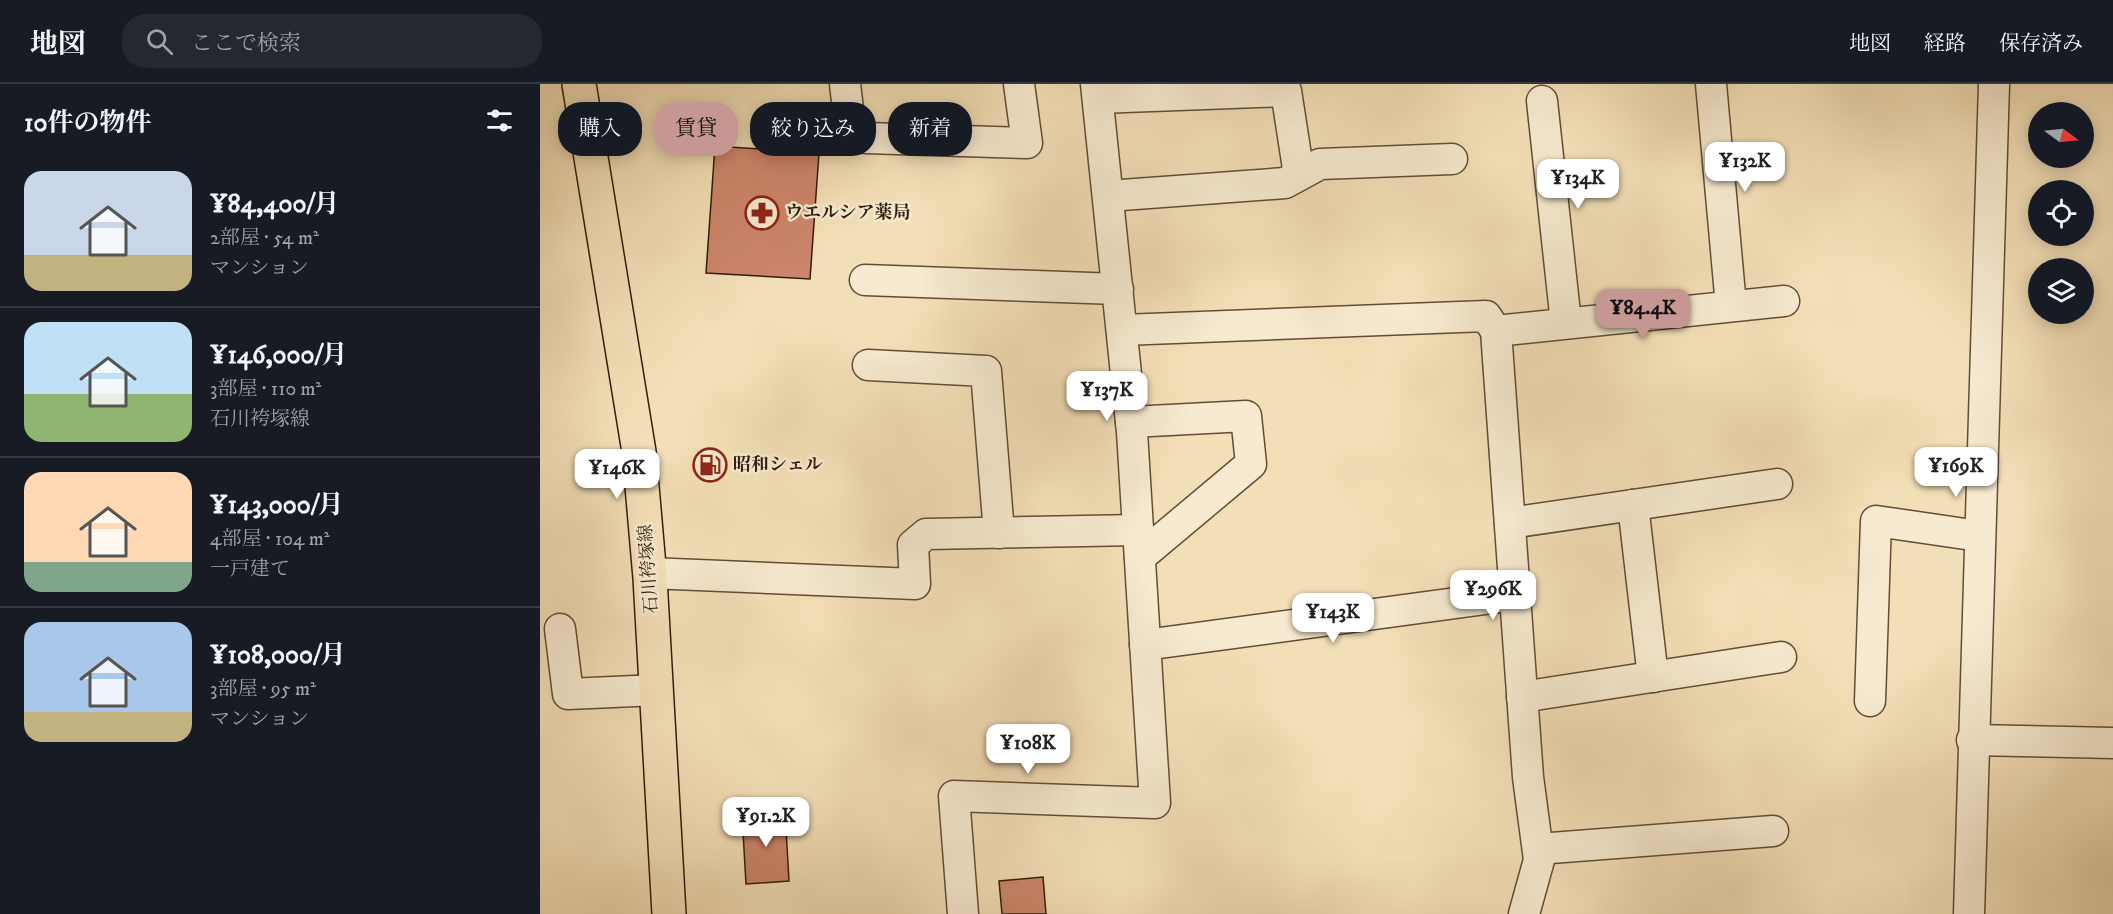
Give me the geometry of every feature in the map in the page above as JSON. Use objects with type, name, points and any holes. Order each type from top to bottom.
[{"type":"main road","name":"石川袴塚線","points":[[579,84],[634,418],[650,573],[669,914]]},
{"type":"street","points":[[844,84],[850,126],[866,138],[1027,143],[1019,84]]},
{"type":"street","points":[[1711,84],[1731,306]]},
{"type":"street","points":[[1969,914],[1972,740],[1994,84]]},
{"type":"street","points":[[963,914],[954,796],[1155,802],[1131,422],[1097,91],[1286,91],[1299,175]]},
{"type":"street","points":[[1542,101],[1566,323]]},
{"type":"street","points":[[1108,196],[1285,183],[1320,164],[1452,159]]},
{"type":"street","points":[[865,280],[1118,289]]},
{"type":"street","points":[[1496,331],[1784,301]]},
{"type":"street","points":[[1122,330],[1486,316],[1496,331],[1528,777],[1539,860],[1524,914]]},
{"type":"street","points":[[868,365],[986,371],[999,532]]},
{"type":"street","points":[[650,573],[915,584],[913,545],[926,534],[999,532],[1139,544],[1251,464],[1246,416],[1131,422]]},
{"type":"street","points":[[1510,523],[1777,484]]},
{"type":"street","points":[[1633,505],[1653,677]]},
{"type":"street","points":[[1870,701],[1876,521],[1979,536]]},
{"type":"street","points":[[1145,645],[1515,595]]},
{"type":"street","points":[[560,629],[568,694],[657,690]]},
{"type":"street","points":[[1522,697],[1781,657]]},
{"type":"street","points":[[1972,740],[2113,743]]},
{"type":"street","points":[[1538,849],[1773,831]]},
{"type":"building","name":"ウエルシア薬局","points":[[738,148],[750,148],[750,156],[819,156],[810,279],[706,273],[714,156],[738,156]]},
{"type":"building","points":[[785,811],[789,881],[746,884],[742,814]]},
{"type":"building","points":[[1043,877],[1046,914],[1002,914],[999,881]]},
{"type":"place","name":"ウエルシア薬局","points":[[762,213]]},
{"type":"place","name":"昭和シェル","points":[[710,465]]}]
